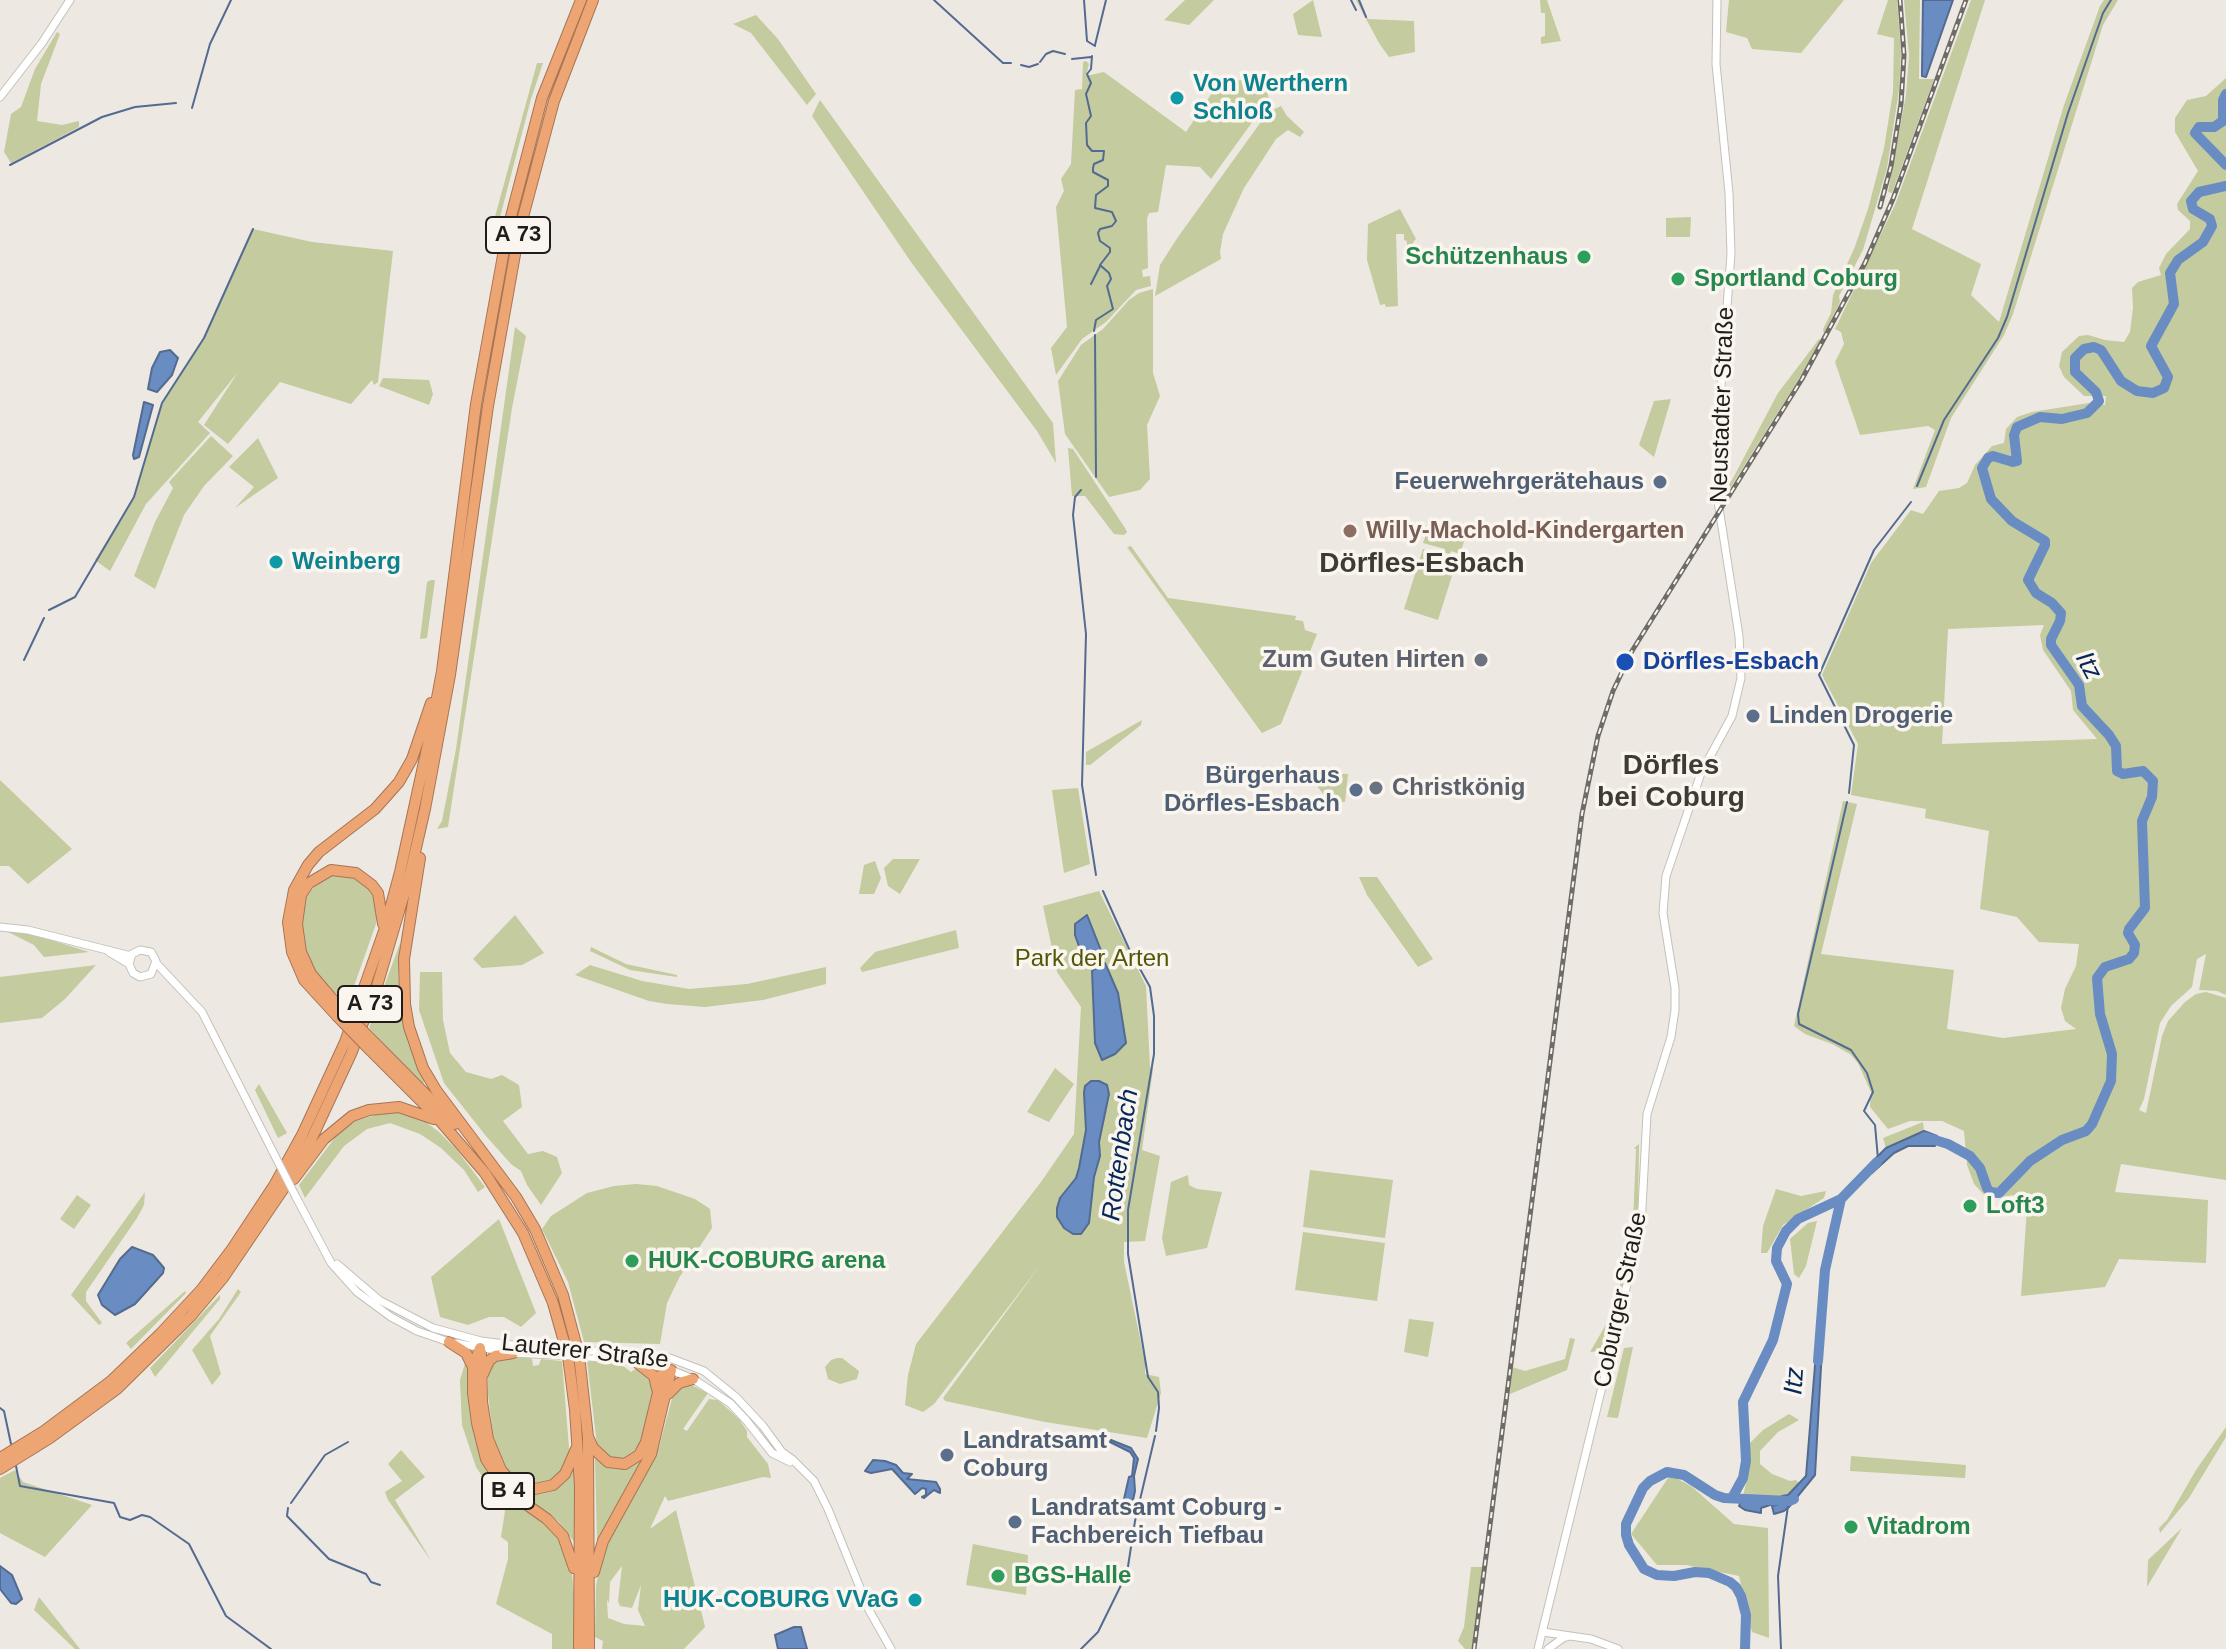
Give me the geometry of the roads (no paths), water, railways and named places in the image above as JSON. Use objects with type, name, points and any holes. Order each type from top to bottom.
[{"type":"highway","name":"A 73","points":[[0,1458],[81,1405],[142,1359],[201,1290],[275,1184],[326,1087],[345,1042],[384,931],[414,813],[439,683],[476,404],[508,228],[542,98],[581,0]]},
{"type":"highway","name":"A 73","points":[[0,1469],[87,1412],[223,1278],[284,1188],[312,1138],[351,1054],[377,986],[410,874],[425,809],[450,675],[492,379],[516,246],[545,130],[593,0]]},
{"type":"highway","points":[[439,683],[412,759],[399,782],[375,809],[319,852],[308,865],[294,890],[288,922],[292,952],[304,980],[473,1143]]},
{"type":"highway","points":[[425,809],[404,959],[405,1004],[423,1068],[473,1143]]},
{"type":"highway","points":[[338,1012],[311,974],[301,952],[297,924],[301,895],[309,883],[331,870],[356,873],[378,893],[384,931]]},
{"type":"highway","points":[[372,1046],[446,1127]]},
{"type":"highway","points":[[284,1188],[301,1172],[324,1139],[352,1116],[369,1110],[399,1107],[415,1111],[446,1127]]},
{"type":"highway","name":"B 4","points":[[446,1127],[503,1199],[541,1271],[568,1356],[582,1438]]},
{"type":"highway","name":"B 4","points":[[473,1143],[516,1197],[551,1264],[579,1355],[580,1486],[589,1649]]},
{"type":"highway","points":[[449,1342],[466,1353],[473,1367]]},
{"type":"highway","points":[[473,1367],[481,1345]]},
{"type":"highway","points":[[481,1345],[481,1384],[488,1439],[494,1457],[501,1470],[518,1485],[535,1489],[545,1488],[559,1480],[582,1438],[608,1462],[616,1465],[632,1461],[646,1442],[661,1397],[675,1386],[693,1379]]},
{"type":"highway","points":[[481,1384],[489,1361],[500,1354],[513,1353]]},
{"type":"highway","points":[[635,1361],[654,1376],[661,1397]]},
{"type":"highway","points":[[584,1594],[599,1550],[651,1454],[668,1365]]},
{"type":"highway","name":"B 4","points":[[473,1367],[474,1408],[486,1459],[506,1490],[547,1519],[563,1536],[573,1558],[584,1594],[579,1649]]},
{"type":"street","points":[[0,97],[42,43],[70,0]]},
{"type":"street","name":"Neustadter Straße","points":[[1674,984],[1663,913],[1666,876],[1701,773],[1732,716],[1741,678],[1739,636],[1717,495],[1719,411],[1731,254],[1730,205],[1716,64],[1717,0]]},
{"type":"street","points":[[0,927],[28,930],[114,951],[130,960]]},
{"type":"street","points":[[130,960],[140,950],[147,950],[154,955],[155,968]]},
{"type":"street","points":[[130,960],[131,971],[138,976],[145,977],[155,968]]},
{"type":"street","points":[[155,968],[189,995],[209,1023],[331,1263],[349,1284],[386,1310]]},
{"type":"street","name":"Coburger Straße","points":[[1543,1632],[1641,1227],[1647,1114],[1671,1037],[1675,1010],[1674,984]]},
{"type":"street","name":"Lauterer Straße","points":[[386,1310],[417,1331],[449,1342],[593,1354],[704,1371],[725,1387],[810,1476],[820,1491],[863,1596],[891,1649]]},
{"type":"street","name":"Lauterer Straße","points":[[386,1310],[481,1345],[513,1353],[553,1352]]},
{"type":"street","name":"Lauterer Straße","points":[[593,1354],[668,1365],[736,1409],[772,1453],[796,1464]]},
{"type":"street","points":[[1538,1649],[1543,1632],[1572,1635],[1618,1649]]},
{"type":"street","points":[[1548,1649],[1572,1635]]},
{"type":"water","points":[[1923,0],[1953,0],[1926,77],[1922,76]]},
{"type":"water","points":[[170,350],[178,358],[172,375],[157,392],[148,389],[152,368],[160,352]]},
{"type":"water","points":[[144,402],[153,405],[139,457],[134,459],[133,455]]},
{"type":"water","points":[[1087,915],[1102,953],[1094,962],[1081,952],[1075,935],[1075,924]]},
{"type":"water","points":[[1105,963],[1118,993],[1126,1043],[1115,1054],[1102,1060],[1095,1043],[1092,971]]},
{"type":"water","points":[[1091,1081],[1107,1085],[1109,1094],[1099,1142],[1100,1156],[1094,1177],[1089,1223],[1081,1234],[1073,1234],[1064,1228],[1057,1217],[1057,1208],[1079,1168],[1086,1130],[1084,1093],[1085,1086]]},
{"type":"water","points":[[1924,1131],[1937,1136],[1935,1146],[1908,1146],[1894,1153],[1872,1173],[1869,1165],[1886,1148]]},
{"type":"water","points":[[132,1247],[153,1255],[164,1268],[163,1273],[135,1304],[115,1315],[102,1305],[98,1295],[120,1259]]},
{"type":"water","points":[[1822,1349],[1815,1475],[1789,1507],[1774,1514],[1772,1506],[1780,1504],[1782,1496],[1788,1495],[1806,1476],[1816,1353]]},
{"type":"water","points":[[1111,1440],[1131,1448],[1138,1459],[1135,1491],[1131,1509],[1128,1510],[1124,1499],[1134,1458]]},
{"type":"water","points":[[873,1460],[885,1461],[896,1465],[903,1473],[912,1474],[907,1479],[936,1482],[940,1493],[934,1490],[924,1498],[926,1489],[922,1488],[915,1494],[892,1469],[871,1473],[865,1471]]},
{"type":"water","points":[[1743,1496],[1773,1497],[1773,1504],[1761,1508],[1761,1513],[1745,1510],[1739,1506]]},
{"type":"water","points":[[0,1566],[12,1575],[22,1599],[16,1604],[11,1603],[0,1589]]},
{"type":"water","points":[[801,1627],[807,1649],[778,1649],[775,1635]]},
{"type":"waterway","points":[[192,108],[210,44],[231,0]]},
{"type":"waterway","points":[[934,0],[1003,63],[1011,63]]},
{"type":"waterway","points":[[1084,0],[1087,41],[1095,46]]},
{"type":"waterway","points":[[1095,45],[1106,0]]},
{"type":"waterway","points":[[1351,0],[1356,10]]},
{"type":"waterway","points":[[1359,0],[1366,17]]},
{"type":"waterway","points":[[1917,486],[1944,420],[1998,338],[2007,317],[2068,113],[2103,13],[2111,0]]},
{"type":"waterway","points":[[1040,62],[1053,51],[1065,54]]},
{"type":"waterway","points":[[1092,56],[1091,69],[1087,74],[1091,83],[1086,94],[1091,116],[1086,123],[1087,145],[1092,151],[1104,151],[1103,160],[1094,164],[1093,172],[1108,180],[1108,186],[1096,195],[1095,208],[1112,212],[1116,221],[1098,233],[1100,241],[1110,248],[1100,265],[1111,279],[1107,286],[1113,309],[1096,320],[1094,331]]},
{"type":"waterway","points":[[1072,59],[1091,57]]},
{"type":"waterway","points":[[1021,65],[1029,67],[1038,64]]},
{"type":"waterway","name":"Itz","points":[[2226,94],[2223,121],[2214,127],[2199,127],[2195,133],[2226,165]]},
{"type":"waterway","points":[[10,165],[102,117],[135,107],[176,103]]},
{"type":"waterway","name":"Itz","points":[[1925,1137],[1948,1144],[1970,1156],[1980,1168],[1990,1192],[1999,1193],[2030,1161],[2062,1140],[2086,1131],[2111,1081],[2112,1054],[2100,1014],[2097,978],[2105,967],[2129,959],[2134,953],[2135,945],[2128,933],[2145,908],[2142,821],[2152,797],[2153,781],[2143,771],[2123,774],[2117,771],[2116,746],[2082,706],[2079,685],[2051,645],[2061,613],[2036,593],[2028,580],[2045,541],[2012,521],[1991,499],[1982,468],[1993,456],[2017,461],[2014,435],[2017,427],[2040,417],[2062,419],[2087,413],[2099,401],[2096,392],[2075,372],[2075,358],[2084,349],[2094,347],[2101,350],[2121,381],[2137,391],[2153,393],[2164,388],[2168,377],[2151,346],[2174,304],[2170,273],[2178,260],[2203,242],[2212,226],[2210,219],[2193,209],[2191,201],[2199,192],[2226,186]]},
{"type":"waterway","points":[[49,610],[75,597],[134,497],[162,403],[204,338],[253,229]]},
{"type":"waterway","points":[[1091,284],[1100,266]]},
{"type":"waterway","points":[[1095,335],[1096,477]]},
{"type":"waterway","name":"Rottenbach","points":[[1081,490],[1075,497],[1073,515],[1086,634],[1082,785],[1096,875]]},
{"type":"waterway","points":[[1849,793],[1854,745],[1819,675],[1874,550],[1911,502]]},
{"type":"waterway","points":[[24,660],[44,618]]},
{"type":"waterway","points":[[1847,802],[1798,1014],[1799,1024],[1851,1050],[1867,1073],[1873,1092],[1864,1111],[1875,1125],[1878,1159]]},
{"type":"waterway","name":"Rottenbach","points":[[1103,891],[1150,987],[1154,1016],[1154,1054],[1128,1210],[1128,1254],[1148,1377],[1158,1392],[1156,1431]]},
{"type":"waterway","name":"Itz","points":[[1818,1361],[1825,1270],[1841,1199],[1877,1162]]},
{"type":"waterway","name":"Itz","points":[[1732,1498],[1743,1478],[1746,1461],[1743,1402],[1773,1340],[1787,1284],[1776,1261],[1777,1248],[1786,1231],[1798,1219],[1841,1199]]},
{"type":"waterway","points":[[0,1408],[4,1411],[11,1444]]},
{"type":"waterway","name":"Rottenbach","points":[[1081,1649],[1098,1632],[1127,1573],[1135,1521],[1155,1436]]},
{"type":"waterway","points":[[291,1503],[325,1455],[348,1442]]},
{"type":"waterway","points":[[16,1466],[20,1486],[114,1503],[120,1517],[130,1520],[142,1515],[150,1517],[189,1544],[226,1616],[271,1649]]},
{"type":"waterway","name":"Itz","points":[[1745,1649],[1746,1615],[1736,1587],[1709,1573],[1657,1575],[1644,1569],[1629,1545],[1626,1524],[1643,1488],[1667,1472],[1684,1475],[1724,1498],[1794,1499]]},
{"type":"waterway","points":[[1781,1649],[1778,1576],[1788,1506]]},
{"type":"waterway","points":[[288,1508],[287,1516],[329,1559],[366,1574],[371,1582],[380,1585]]},
{"type":"waterway","points":[[1128,1510],[1136,1517]]},
{"type":"railway","points":[[1880,207],[1891,166],[1901,104],[1904,55],[1900,0]]},
{"type":"railway","points":[[1474,1649],[1582,814],[1598,736],[1613,691],[1632,651],[1802,379],[1865,263],[1893,199],[1966,0]]},
{"type":"place","name":"Von Werthern Schloß","points":[[1177,98]]},
{"type":"place","name":"Schützenhaus","points":[[1584,257]]},
{"type":"place","name":"Sportland Coburg","points":[[1678,279]]},
{"type":"place","name":"Feuerwehrgerätehaus","points":[[1660,482]]},
{"type":"place","name":"Willy-Machold-Kindergarten","points":[[1350,531]]},
{"type":"place","name":"Weinberg","points":[[276,562]]},
{"type":"place","name":"Zum Guten Hirten","points":[[1481,660]]},
{"type":"place","name":"Dörfles-Esbach","points":[[1625,662]]},
{"type":"place","name":"Linden Drogerie","points":[[1753,716]]},
{"type":"place","name":"Christkönig","points":[[1376,788]]},
{"type":"place","name":"Bürgerhaus Dörfles-Esbach","points":[[1356,790]]},
{"type":"place","name":"Loft3","points":[[1970,1206]]},
{"type":"place","name":"HUK-COBURG arena","points":[[632,1261]]},
{"type":"place","name":"Landratsamt Coburg","points":[[947,1455]]},
{"type":"place","name":"Landratsamt Coburg - Fachbereich Tiefbau","points":[[1015,1522]]},
{"type":"place","name":"Vitadrom","points":[[1851,1527]]},
{"type":"place","name":"BGS-Halle","points":[[998,1576]]},
{"type":"place","name":"HUK-COBURG VVaG","points":[[915,1600]]},
{"type":"district","name":"Dörfles-Esbach","points":[[1422,564]]},
{"type":"district","name":"Dörfles bei Coburg","points":[[1671,782]]},
{"type":"park label","name":"Park der Arten","points":[[1092,959]]}]
